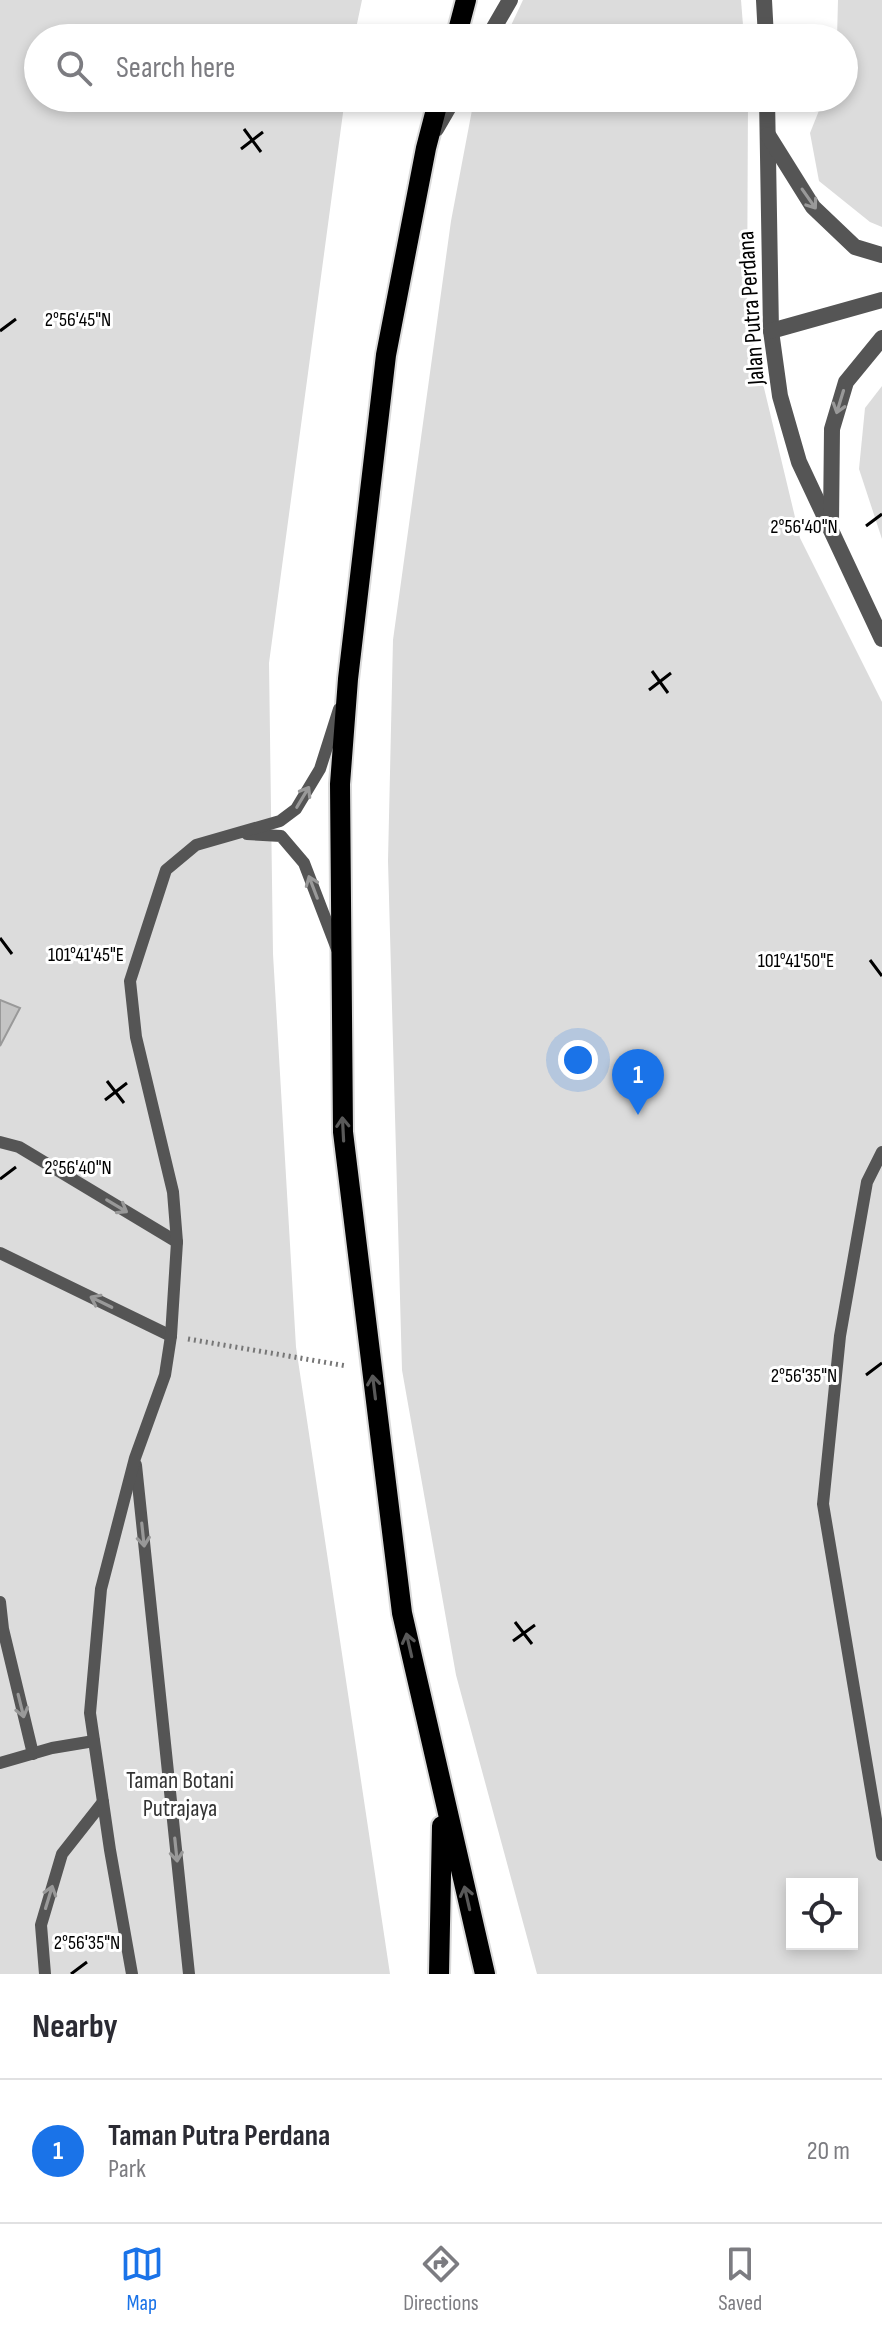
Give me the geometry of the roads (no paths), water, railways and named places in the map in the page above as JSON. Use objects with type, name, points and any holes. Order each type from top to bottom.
[{"type":"main road","points":[[460,24],[466,0]]},
{"type":"main road","points":[[435,112],[386,355],[348,679],[340,784],[343,1132],[402,1613],[485,1974]]},
{"type":"main road","points":[[439,1974],[443,1797]]},
{"type":"street","points":[[496,24],[510,0]]},
{"type":"street","points":[[764,0],[765,24]]},
{"type":"street","points":[[426,148],[446,112]]},
{"type":"street","name":"Jalan Putra Perdana","points":[[767,112],[771,331],[780,396],[799,462],[882,639]]},
{"type":"street","points":[[768,134],[813,207],[855,247],[882,255]]},
{"type":"street","points":[[771,331],[882,300]]},
{"type":"street","points":[[830,529],[832,429],[846,382],[882,338]]},
{"type":"lane","points":[[132,1974],[90,1713],[101,1589],[135,1458],[165,1375],[171,1336],[177,1242],[173,1192],[136,1037],[130,981],[166,870],[196,845],[280,821],[296,809],[320,769],[348,679]]},
{"type":"lane","points":[[237,834],[281,836],[304,863],[341,960]]},
{"type":"lane","points":[[0,1142],[19,1147],[177,1242]]},
{"type":"lane","points":[[882,1152],[867,1182],[840,1336],[823,1504],[882,1855]]},
{"type":"lane","points":[[0,1253],[171,1336]]},
{"type":"lane","points":[[135,1458],[189,1974]]},
{"type":"lane","points":[[0,1602],[3,1629],[33,1754]]},
{"type":"lane","points":[[0,1763],[94,1741]]},
{"type":"lane","points":[[45,1974],[41,1925],[62,1854],[103,1802]]},
{"type":"place","name":"Taman Putra Perdana","points":[[638,1115]]},
{"type":"park label","name":"Taman Botani Putrajaya","points":[[180,1794]]}]
